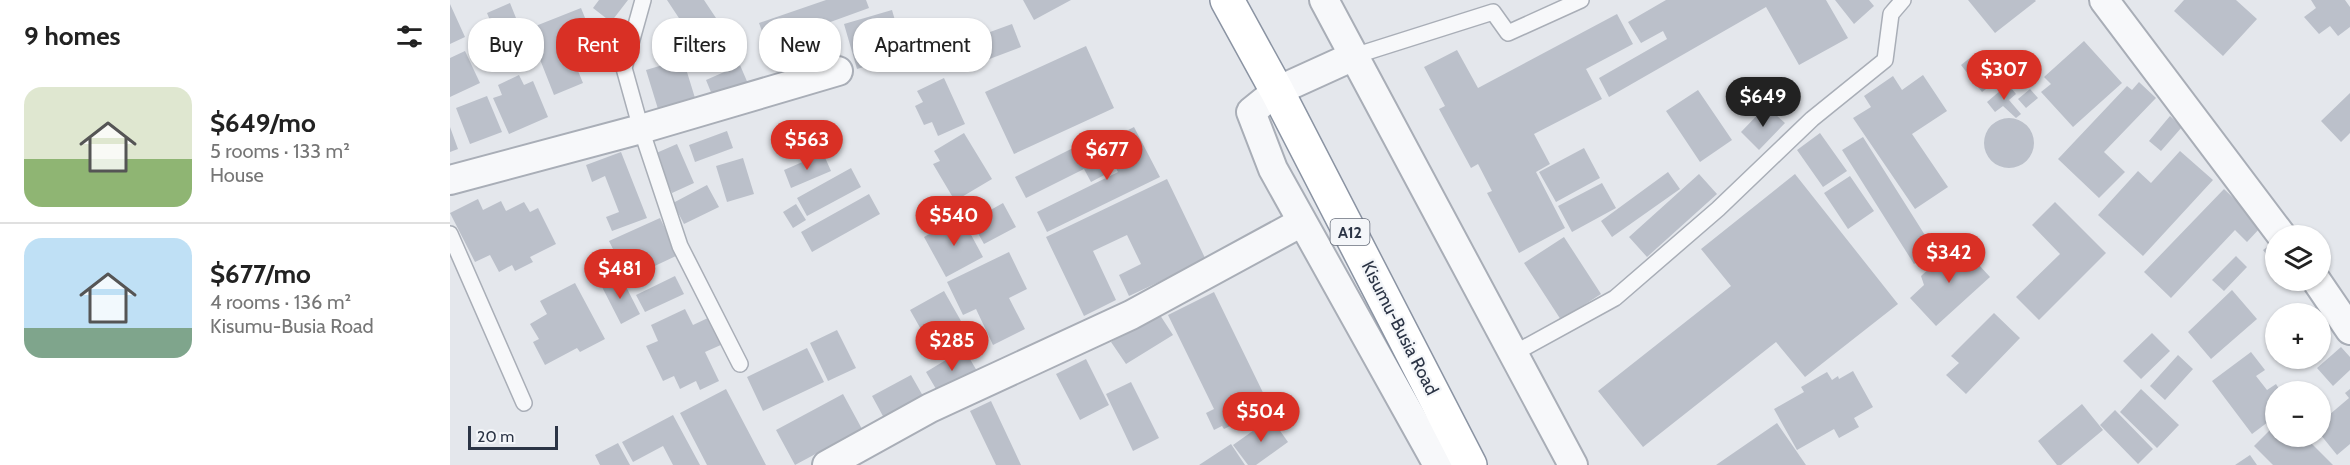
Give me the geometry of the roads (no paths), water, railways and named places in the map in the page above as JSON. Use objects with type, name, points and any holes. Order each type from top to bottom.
[{"type":"highway","name":"Kisumu-Busia Road","points":[[1227,0],[1277,91],[1470,465]]},
{"type":"street","points":[[1324,0],[1573,465]]},
{"type":"street","points":[[2104,0],[2274,225]]},
{"type":"street","points":[[1354,56],[1277,91],[1251,112],[1265,152],[1302,222],[1438,465]]},
{"type":"street","points":[[450,180],[641,129],[835,72]]},
{"type":"street","points":[[827,465],[930,408],[1131,315],[1302,222]]},
{"type":"street","points":[[2323,291],[2350,330]]},
{"type":"lane","points":[[643,0],[624,68],[641,129],[680,246],[740,363]]},
{"type":"lane","points":[[1354,56],[1492,12],[1508,33],[1581,0]]},
{"type":"lane","points":[[1513,354],[1615,298],[1718,209],[1812,119],[1885,60],[1891,14],[1904,0]]},
{"type":"lane","points":[[450,234],[524,403]]}]
